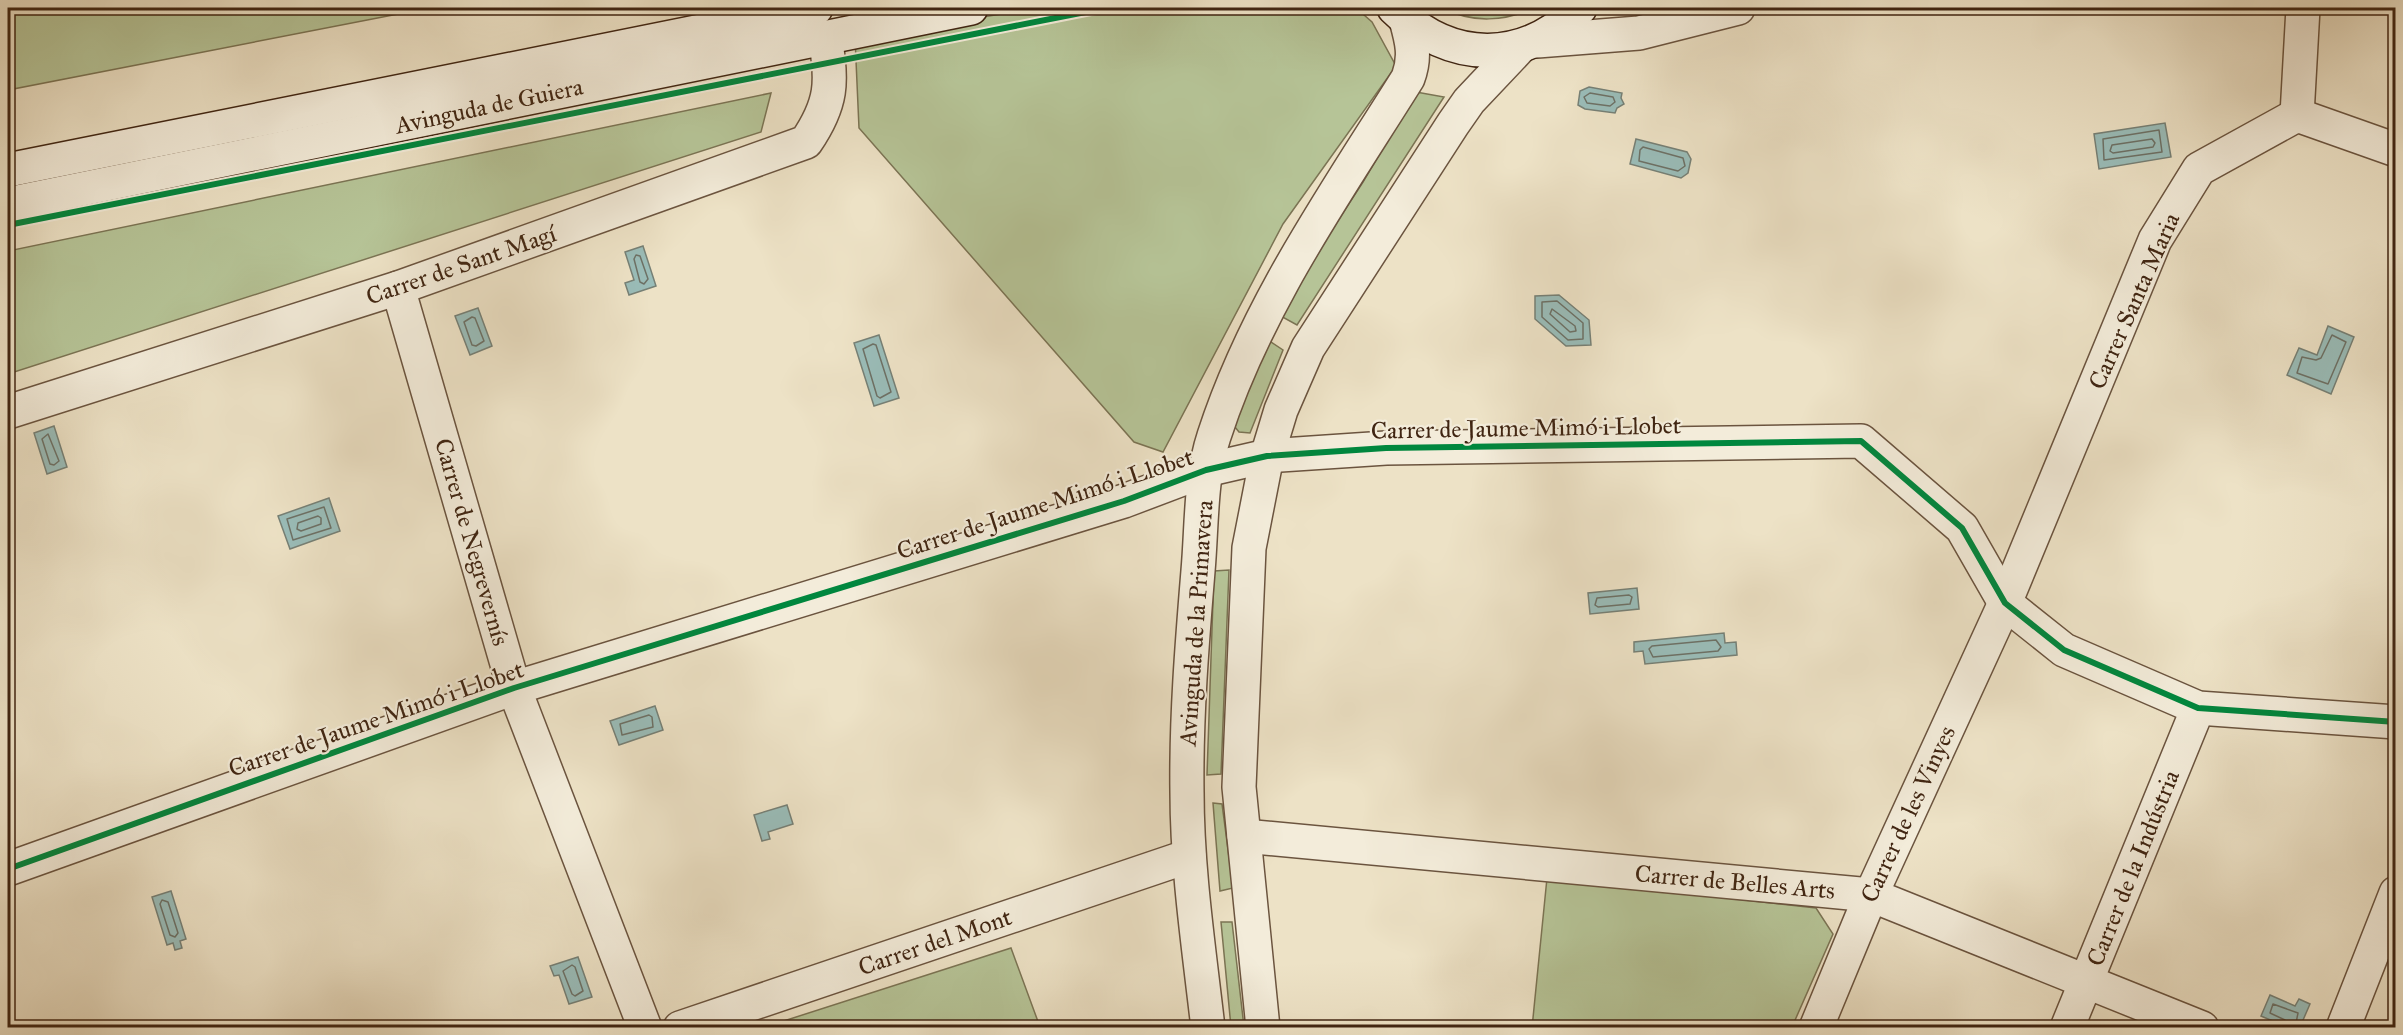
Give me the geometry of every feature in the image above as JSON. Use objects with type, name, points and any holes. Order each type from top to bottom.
[{"type":"street","name":"Avinguda de Guiera","points":[[8,170],[820,22],[971,8]]},
{"type":"street","points":[[1529,44],[1565,22],[1580,8]]},
{"type":"street","points":[[1400,14],[1427,36],[1461,48],[1496,50],[1529,44],[1639,33],[1738,8]]},
{"type":"street","points":[[2303,8],[2297,115],[2396,150]]},
{"type":"street","name":"Avinguda de la Primavera","points":[[1208,1028],[1189,856],[1186,792],[1191,659],[1206,470],[1213,438],[1230,392],[1266,311],[1289,267],[1408,78],[1414,64],[1413,43],[1400,14]]},
{"type":"street","name":"Avinguda de Guiera","points":[[8,204],[820,22]]},
{"type":"street","name":"Carrer de Sant Magí","points":[[8,412],[398,288],[806,142],[823,117],[830,90],[820,22]]},
{"type":"street","name":"Avinguda de la Primavera","points":[[1263,1028],[1239,787],[1249,548],[1267,456],[1281,410],[1308,348],[1453,123],[1469,101],[1529,44]]},
{"type":"street","name":"Carrer Santa Maria","points":[[2005,603],[2155,240],[2199,169],[2297,115]]},
{"type":"street","name":"Carrer de Negrevernís","points":[[398,288],[514,688],[645,1028]]},
{"type":"street","name":"Carrer de Jaume Mimó i Llobet","points":[[8,869],[514,688],[1124,501],[1206,470],[1267,456],[1386,448],[1861,441],[1962,528],[2005,603],[2064,650],[2198,708],[2396,722]]},
{"type":"street","name":"Carrer de les Vinyes","points":[[1816,1028],[1871,895],[2005,603]]},
{"type":"street","name":"Carrer de la Indústria","points":[[2067,1028],[2198,708]]},
{"type":"street","name":"Carrer de Belles Arts","points":[[1244,836],[1871,895],[2088,980],[2202,1028]]},
{"type":"street","name":"Carrer del Mont","points":[[680,1028],[1189,856]]},
{"type":"street","points":[[2343,1028],[2396,893]]},
{"type":"green space","points":[[8,8],[429,8],[8,90]]},
{"type":"green space","points":[[1038,8],[1356,8],[1372,22],[1396,66],[1283,224],[1163,452],[1134,442],[859,128],[855,38]]},
{"type":"green space","points":[[1444,8],[1534,8],[1512,16],[1489,19],[1466,17]]},
{"type":"green space","points":[[1416,92],[1444,97],[1297,325],[1277,314],[1363,182]]},
{"type":"green space","points":[[771,93],[761,132],[8,374],[8,251]]},
{"type":"green space","points":[[1268,340],[1283,350],[1250,433],[1239,432],[1235,427],[1245,389]]},
{"type":"green space","points":[[1229,570],[1221,774],[1207,775],[1214,571]]},
{"type":"green space","points":[[1213,803],[1222,804],[1233,888],[1220,891]]},
{"type":"green space","points":[[1547,878],[1816,908],[1833,934],[1792,1027],[1532,1028]]},
{"type":"green space","points":[[1221,922],[1232,922],[1244,1027],[1231,1027]]},
{"type":"green space","points":[[1011,948],[1040,1027],[765,1027]]},
{"type":"water","points":[[1589,87],[1622,93],[1621,98],[1624,104],[1617,108],[1615,113],[1585,109],[1578,105],[1580,91]]},
{"type":"water","points":[[2165,123],[2171,157],[2099,169],[2094,134]]},
{"type":"water","points":[[1636,139],[1687,152],[1691,159],[1688,173],[1681,178],[1630,164]]},
{"type":"water","points":[[643,246],[656,286],[629,295],[625,283],[634,280],[625,252]]},
{"type":"water","points":[[1559,295],[1589,320],[1591,345],[1566,346],[1535,319],[1535,296]]},
{"type":"water","points":[[478,308],[492,346],[470,355],[455,316]]},
{"type":"water","points":[[2328,326],[2354,337],[2331,394],[2287,375],[2299,348],[2317,355]]},
{"type":"water","points":[[879,335],[899,398],[874,406],[854,343]]},
{"type":"water","points":[[54,426],[67,467],[47,474],[34,433]]},
{"type":"water","points":[[329,498],[340,531],[290,549],[278,516]]},
{"type":"water","points":[[1637,588],[1639,609],[1590,614],[1588,593]]},
{"type":"water","points":[[1724,633],[1725,643],[1736,642],[1737,655],[1645,664],[1643,651],[1634,652],[1634,642]]},
{"type":"water","points":[[655,706],[663,730],[619,745],[610,721]]},
{"type":"water","points":[[787,805],[793,824],[768,832],[770,839],[762,841],[754,815]]},
{"type":"water","points":[[171,891],[186,939],[180,941],[182,948],[175,950],[173,943],[167,945],[152,897]]},
{"type":"water","points":[[578,957],[592,997],[569,1004],[559,975],[554,976],[550,966]]},
{"type":"water","points":[[2270,995],[2295,1006],[2299,999],[2310,1004],[2300,1027],[2287,1027],[2261,1016]]},
{"type":"cycle path","points":[[8,225],[1106,8]]},
{"type":"cycle path","points":[[8,869],[514,688],[1124,501],[1206,470],[1267,456],[1386,448],[1861,441],[1962,528],[2005,603],[2064,650],[2198,708],[2396,722]]}]
